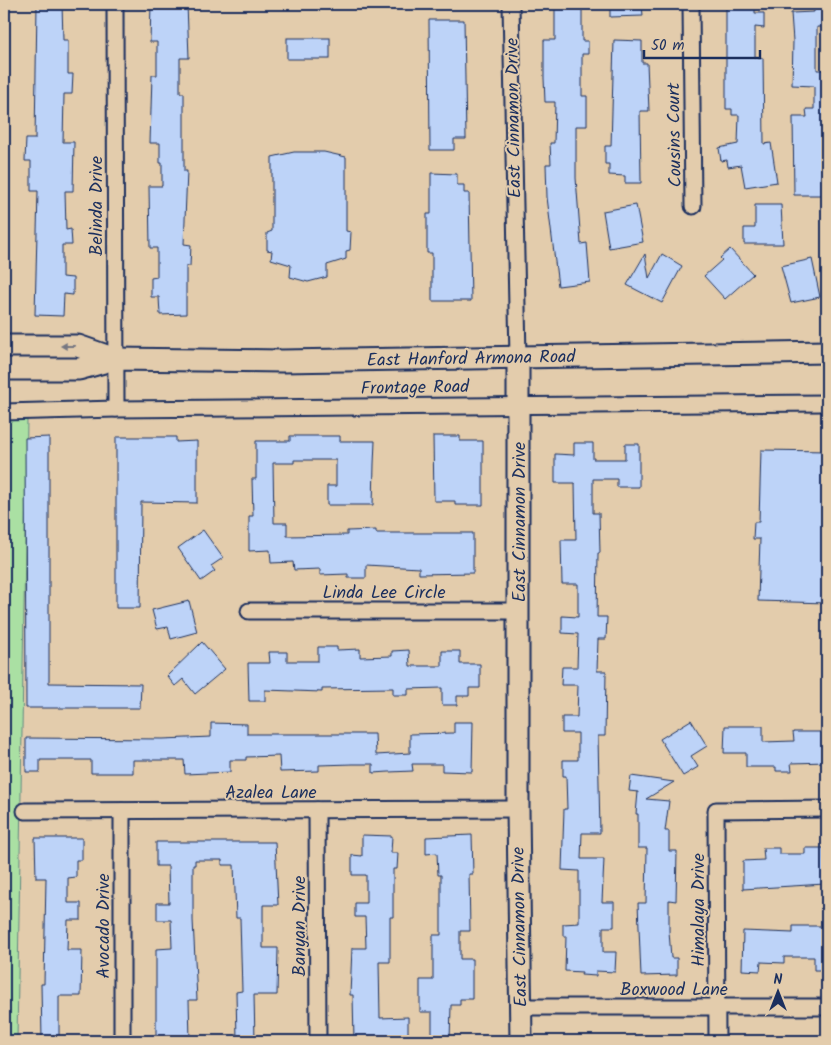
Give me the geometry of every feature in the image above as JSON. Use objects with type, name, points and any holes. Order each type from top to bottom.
[{"type":"main road","name":"East Hanford Armona Road","points":[[4,346],[78,346],[115,359]]},
{"type":"main road","name":"East Hanford Armona Road","points":[[4,369],[79,369],[115,359],[282,361],[827,352]]},
{"type":"main road","name":"East Cinnamon Drive","points":[[518,358],[520,611],[518,809],[521,1041]]},
{"type":"street","name":"Belinda Drive","points":[[115,4],[116,409]]},
{"type":"street","name":"East Cinnamon Drive","points":[[511,4],[518,358]]},
{"type":"street","name":"Cousins Court","points":[[691,4],[693,206]]},
{"type":"street","name":"Frontage Road","points":[[4,412],[116,409],[827,403]]},
{"type":"street","name":"Linda Lee Circle","points":[[249,612],[520,611]]},
{"type":"street","name":"Azalea Lane","points":[[25,811],[518,809]]},
{"type":"street","name":"Himalaya Drive","points":[[717,1041],[716,810],[827,809]]},
{"type":"street","name":"Banyan Drive","points":[[317,810],[318,1041]]},
{"type":"street","name":"Avocado Drive","points":[[122,811],[122,1041]]},
{"type":"street","name":"Boxwood Lane","points":[[520,1007],[827,1007]]},
{"type":"green space","points":[[9,420],[27,420],[17,1041],[4,1041],[4,422]]},
{"type":"building","points":[[37,4],[62,4],[63,40],[68,40],[68,74],[73,74],[72,94],[64,94],[63,142],[74,142],[73,191],[65,191],[66,230],[71,229],[72,245],[62,245],[62,277],[73,278],[73,295],[64,294],[63,316],[35,315],[38,191],[31,191],[31,161],[25,161],[26,139],[35,139]]},
{"type":"building","points":[[151,4],[187,4],[189,58],[180,58],[180,93],[184,93],[184,171],[187,171],[184,244],[191,245],[190,266],[186,266],[186,314],[160,315],[159,297],[151,297],[151,278],[157,277],[157,248],[150,248],[149,186],[162,186],[162,163],[160,163],[160,143],[150,143],[152,75],[157,75],[157,42],[150,42]]},
{"type":"building","points":[[555,4],[582,4],[582,41],[588,41],[588,54],[582,54],[582,96],[587,96],[587,126],[576,126],[576,178],[581,244],[587,243],[590,282],[558,286],[547,197],[546,164],[551,164],[550,143],[554,143],[555,102],[545,102],[544,78],[544,40],[555,40]]},
{"type":"building","points":[[610,4],[642,4],[643,16],[610,17]]},
{"type":"building","points":[[726,4],[755,4],[755,13],[764,13],[764,28],[755,27],[755,57],[763,58],[764,144],[771,143],[777,182],[745,187],[741,165],[728,167],[727,160],[721,161],[719,148],[738,144],[739,115],[732,115],[732,109],[726,109]]},
{"type":"building","points":[[814,7],[827,7],[827,27],[817,27],[817,70],[827,70],[825,174],[822,174],[822,195],[794,195],[793,117],[807,117],[806,109],[814,109],[814,86],[792,85],[793,41],[791,13],[814,12]]},
{"type":"building","points":[[429,20],[464,20],[466,139],[454,139],[454,150],[430,150]]},
{"type":"building","points":[[287,38],[330,38],[330,59],[287,59]]},
{"type":"building","points":[[614,40],[642,41],[642,63],[647,63],[649,111],[640,111],[641,183],[625,183],[625,176],[609,175],[609,164],[605,164],[605,146],[611,146]]},
{"type":"building","points":[[294,152],[324,152],[346,157],[346,231],[351,232],[350,250],[346,251],[346,259],[327,265],[327,277],[308,282],[290,277],[291,265],[271,259],[272,251],[267,250],[267,233],[272,231],[272,157]]},
{"type":"building","points":[[431,173],[457,174],[457,185],[464,185],[464,193],[469,193],[471,301],[432,301],[432,253],[427,253],[427,214],[431,214]]},
{"type":"building","points":[[636,205],[643,242],[609,248],[603,211]]},
{"type":"building","points":[[755,205],[781,205],[783,244],[744,244],[744,228],[755,228]]},
{"type":"building","points":[[730,249],[753,274],[725,299],[704,276],[722,260],[720,258]]},
{"type":"building","points":[[645,254],[649,278],[662,254],[682,266],[662,303],[627,285]]},
{"type":"building","points":[[812,259],[820,297],[791,303],[781,266]]},
{"type":"building","points":[[290,436],[340,436],[340,441],[375,441],[373,505],[327,505],[327,486],[336,486],[336,460],[294,460],[294,463],[273,463],[274,523],[287,523],[287,536],[347,535],[347,531],[376,530],[376,533],[473,533],[473,573],[419,574],[419,568],[366,565],[366,578],[348,578],[348,574],[320,575],[320,569],[294,570],[293,562],[271,563],[270,550],[249,551],[249,516],[253,516],[252,479],[256,479],[256,441],[290,441]]},
{"type":"building","points":[[433,436],[460,436],[460,441],[483,441],[483,505],[455,505],[455,501],[434,501]]},
{"type":"building","points":[[49,437],[49,683],[141,684],[140,708],[26,708],[25,438]]},
{"type":"building","points":[[116,437],[176,437],[176,442],[197,441],[197,503],[141,502],[140,608],[116,608]]},
{"type":"building","points":[[574,443],[593,443],[593,459],[625,459],[625,444],[639,444],[639,487],[617,487],[617,479],[593,479],[593,513],[599,513],[600,553],[598,553],[597,617],[607,617],[606,639],[598,639],[597,671],[606,671],[605,736],[598,736],[600,833],[582,833],[581,859],[604,859],[602,902],[614,902],[614,927],[603,927],[603,952],[616,952],[615,972],[596,971],[596,976],[581,975],[582,972],[565,971],[566,936],[563,936],[563,924],[579,923],[579,871],[562,870],[564,809],[567,809],[566,776],[563,776],[563,760],[578,760],[578,733],[562,733],[562,717],[577,717],[578,685],[561,685],[562,667],[577,667],[578,634],[562,633],[562,616],[578,617],[578,584],[562,584],[561,540],[576,540],[575,483],[555,483],[555,454],[574,455]]},
{"type":"building","points":[[761,450],[827,451],[827,603],[758,601],[760,539],[753,539],[754,522],[759,522]]},
{"type":"building","points":[[203,530],[223,558],[211,566],[215,571],[201,581],[178,548]]},
{"type":"building","points":[[189,601],[197,632],[171,639],[168,627],[157,629],[152,610]]},
{"type":"building","points":[[202,642],[225,669],[195,694],[183,679],[175,686],[167,676]]},
{"type":"building","points":[[318,647],[337,647],[337,650],[360,649],[360,657],[392,656],[392,651],[409,650],[410,666],[442,666],[442,651],[460,651],[460,664],[480,664],[480,688],[469,688],[469,696],[457,696],[457,705],[442,705],[442,688],[408,689],[408,695],[393,695],[393,688],[322,689],[322,692],[265,690],[265,701],[249,701],[248,663],[270,663],[269,652],[287,652],[287,661],[318,661]]},
{"type":"building","points":[[691,720],[707,746],[691,756],[698,767],[683,776],[660,739]]},
{"type":"building","points":[[454,722],[473,722],[472,772],[442,771],[442,764],[412,764],[413,771],[373,773],[373,764],[353,764],[319,765],[319,771],[280,772],[279,756],[246,757],[246,760],[230,760],[230,772],[185,774],[184,760],[133,760],[133,773],[91,773],[91,760],[40,760],[40,772],[26,772],[26,738],[163,739],[211,737],[211,723],[247,724],[247,734],[375,734],[376,755],[410,753],[410,734],[454,733]]},
{"type":"building","points":[[725,726],[763,726],[763,742],[794,741],[793,732],[827,732],[827,762],[791,763],[792,771],[776,771],[776,767],[746,767],[746,753],[724,753]]},
{"type":"building","points":[[631,776],[674,782],[646,799],[669,801],[665,831],[669,831],[669,851],[677,851],[676,901],[669,900],[669,931],[671,958],[677,958],[677,975],[641,976],[638,903],[646,903],[647,848],[638,848],[638,814],[636,814],[638,792],[629,791]]},
{"type":"building","points":[[362,835],[392,836],[391,853],[398,853],[397,869],[393,869],[393,917],[390,917],[390,962],[379,962],[380,1018],[408,1017],[408,1041],[354,1041],[353,995],[350,995],[352,948],[366,948],[365,917],[355,917],[355,903],[366,903],[366,875],[352,875],[352,855],[362,856]]},
{"type":"building","points":[[472,835],[473,874],[469,874],[470,931],[460,931],[460,959],[472,959],[472,999],[460,999],[460,1005],[451,1005],[450,1041],[432,1041],[432,1012],[420,1012],[420,980],[433,980],[433,935],[441,935],[441,875],[438,875],[437,853],[426,854],[426,837]]},
{"type":"building","points":[[35,838],[82,838],[82,860],[76,860],[76,877],[68,878],[68,903],[81,903],[81,920],[68,920],[67,950],[82,950],[81,996],[59,996],[59,1041],[42,1041],[41,984],[44,984],[46,878],[36,878]]},
{"type":"building","points":[[156,842],[275,842],[278,905],[263,905],[263,948],[278,948],[277,995],[254,995],[255,1041],[237,1040],[236,992],[242,991],[240,918],[236,918],[234,865],[222,865],[222,860],[195,860],[195,865],[193,865],[193,920],[197,1000],[189,1000],[190,1041],[156,1041],[156,949],[172,948],[171,920],[157,920],[157,903],[169,903],[168,866],[156,866]]},
{"type":"building","points":[[763,848],[779,848],[779,854],[805,854],[805,848],[824,848],[825,884],[743,889],[743,861],[764,860]]},
{"type":"building","points":[[793,926],[827,926],[827,970],[814,970],[814,957],[784,957],[784,963],[761,962],[760,971],[742,970],[743,931],[793,933]]}]
